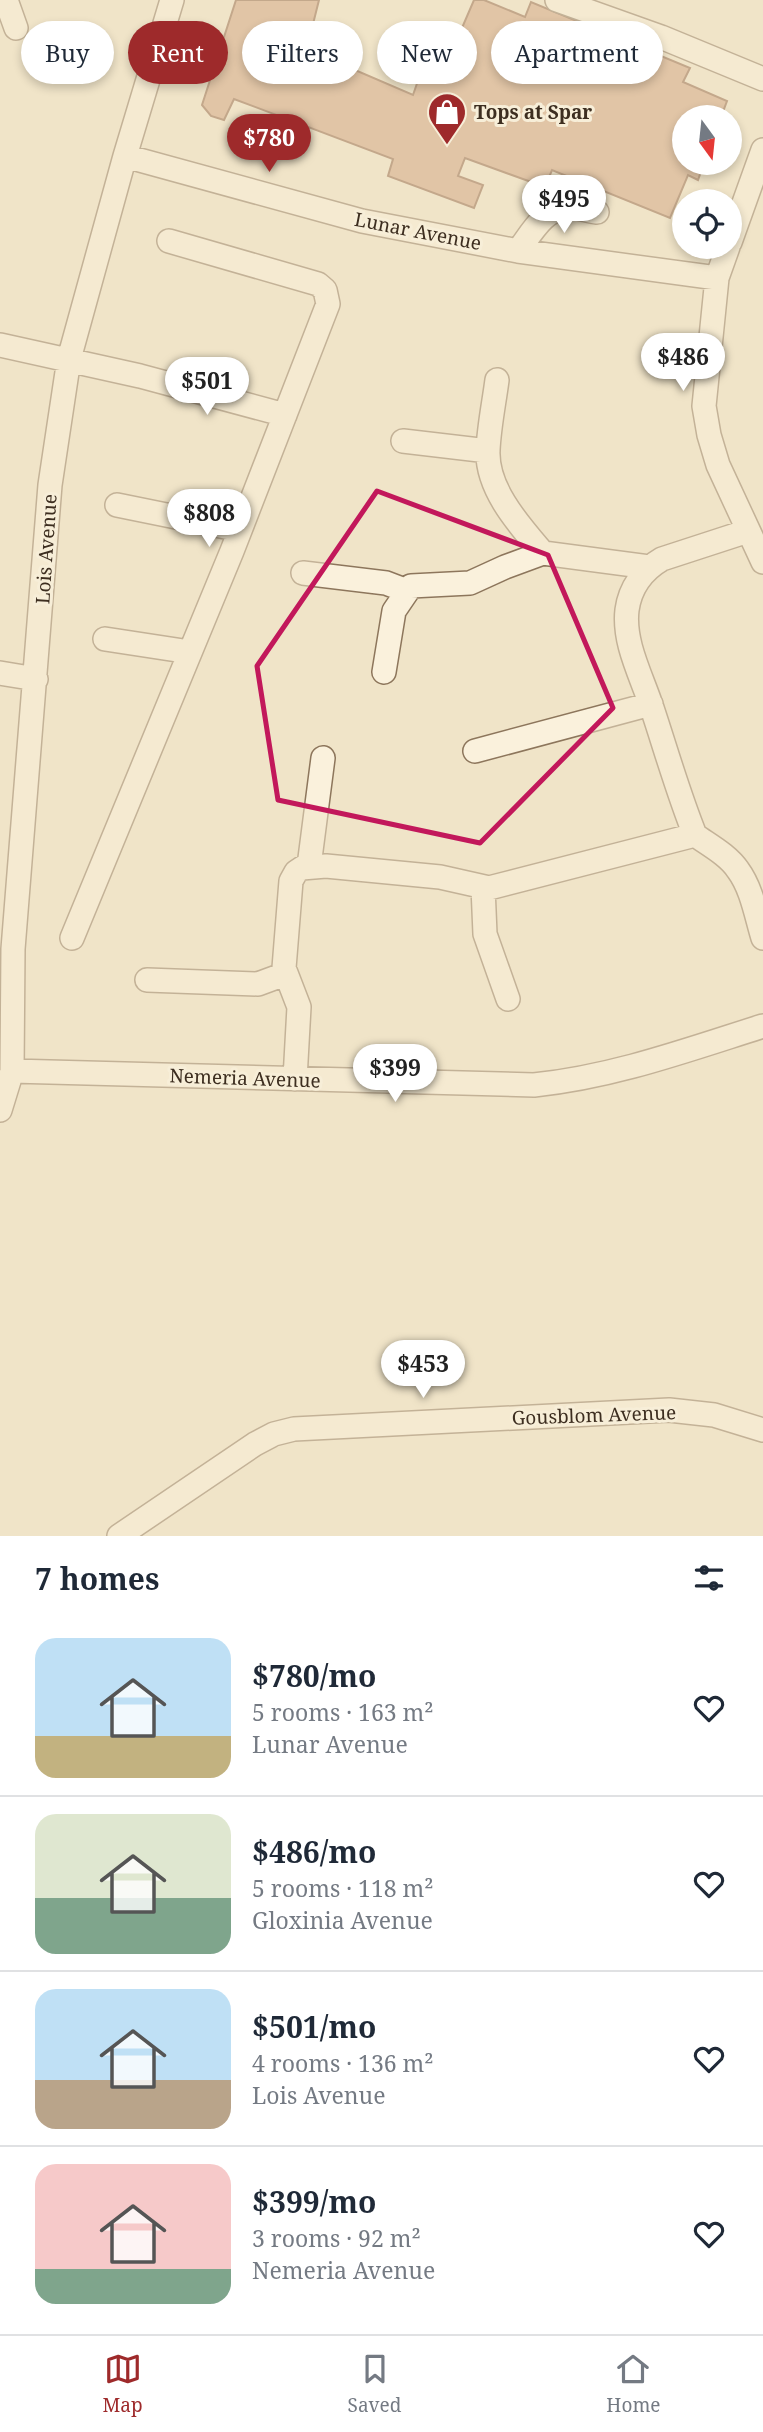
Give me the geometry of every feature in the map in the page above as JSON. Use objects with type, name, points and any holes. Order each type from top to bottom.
[{"type":"street","points":[[6,0],[16,28]]},
{"type":"street","name":"Lois Avenue","points":[[0,1110],[12,1072],[13,949],[50,485],[69,359],[125,156],[172,0]]},
{"type":"street","points":[[557,0],[661,37],[763,79]]},
{"type":"street","points":[[742,208],[763,150]]},
{"type":"street","name":"Lunar Avenue","points":[[125,156],[362,221],[518,251],[717,278]]},
{"type":"street","points":[[518,251],[543,218],[550,213],[568,207],[597,212]]},
{"type":"street","points":[[72,938],[240,530],[328,304],[325,290],[318,284],[169,241]]},
{"type":"street","points":[[724,259],[717,278],[704,406],[718,465],[763,562]]},
{"type":"street","points":[[0,345],[69,359],[285,415]]},
{"type":"street","points":[[497,380],[488,464],[502,498],[543,553]]},
{"type":"street","points":[[403,441],[488,451]]},
{"type":"street","points":[[117,505],[240,530]]},
{"type":"street","points":[[748,531],[662,559],[649,567],[637,583],[627,612],[633,658],[695,835],[738,870],[746,884],[763,937]]},
{"type":"street","points":[[384,672],[394,611],[411,586],[470,583],[505,566],[543,553],[649,567]]},
{"type":"street","points":[[303,573],[386,583],[407,590]]},
{"type":"street","points":[[104,639],[190,652]]},
{"type":"street","points":[[0,673],[36,678]]},
{"type":"street","points":[[475,751],[651,704]]},
{"type":"street","points":[[309,866],[323,758]]},
{"type":"street","points":[[295,1079],[299,1007],[285,974],[291,881],[296,872],[309,866],[440,877],[483,887],[503,885],[695,835]]},
{"type":"street","points":[[483,887],[485,934],[508,999]]},
{"type":"street","points":[[147,979],[258,984],[285,974]]},
{"type":"street","name":"Nemeria Avenue","points":[[12,1072],[534,1085],[615,1073],[763,1026]]},
{"type":"street","name":"Gousblom Avenue","points":[[119,1536],[255,1444],[274,1434],[294,1429],[669,1410],[714,1415],[763,1430]]},
{"type":"highlighted area","points":[[377,491],[548,555],[613,708],[480,843],[278,800],[257,666]]},
{"type":"building","points":[[236,0],[319,0],[314,21],[242,21],[242,84],[363,84],[363,73],[377,80],[377,84],[387,84],[413,95],[417,84],[477,84],[477,21],[465,21],[474,0],[484,0],[525,17],[531,2],[577,21],[491,21],[491,84],[663,84],[663,57],[690,68],[683,82],[727,101],[726,105],[672,105],[672,175],[688,175],[682,189],[672,189],[670,218],[552,170],[545,187],[465,158],[458,176],[483,185],[474,208],[388,176],[393,159],[234,99],[224,120],[211,116],[202,105],[209,84],[228,84],[228,25]]},
{"type":"place","name":"Tops at Spar","points":[[447,146]]}]
